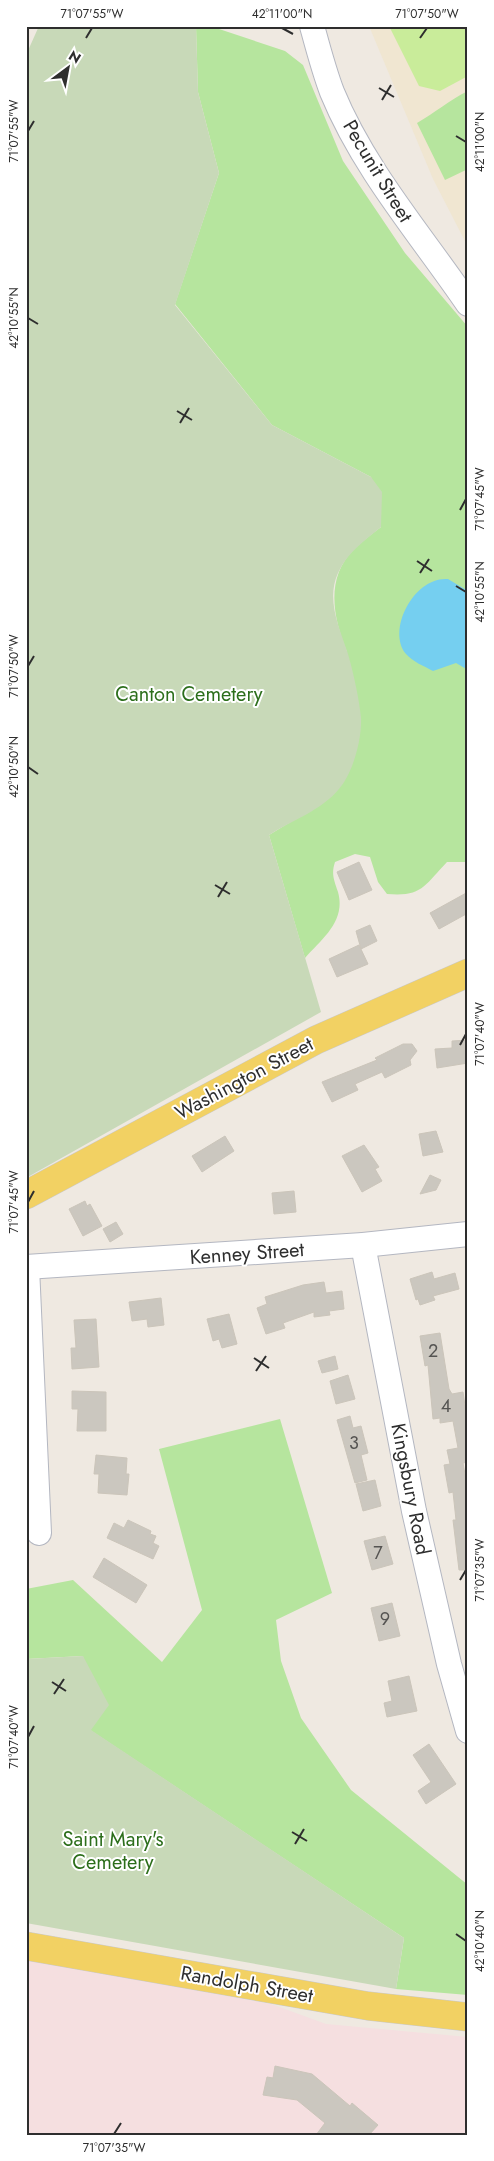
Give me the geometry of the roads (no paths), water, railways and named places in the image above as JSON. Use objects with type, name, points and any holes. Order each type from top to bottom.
[{"type":"main road","name":"Washington Street","points":[[26,1195],[316,1040],[468,973]]},
{"type":"main road","name":"Randolph Street","points":[[26,1946],[368,2006],[468,2017]]},
{"type":"street","name":"Pecunit Street","points":[[312,26],[332,92],[358,144],[405,219],[468,304]]},
{"type":"street","name":"Kenney Street","points":[[27,1267],[364,1245],[468,1234]]},
{"type":"street","name":"Kingsbury Road","points":[[364,1245],[414,1511],[458,1661],[468,1731]]},
{"type":"street","points":[[27,1267],[29,1411],[39,1533]]},
{"type":"water","points":[[448,579],[468,591],[468,670],[456,663],[433,671],[415,662],[406,654],[401,643],[399,631],[407,606],[415,595],[425,586],[436,580]]},
{"type":"park label","name":"Canton Cemetery","points":[[189,694]]},
{"type":"park label","name":"Saint Mary's Cemetery","points":[[113,1850]]}]
